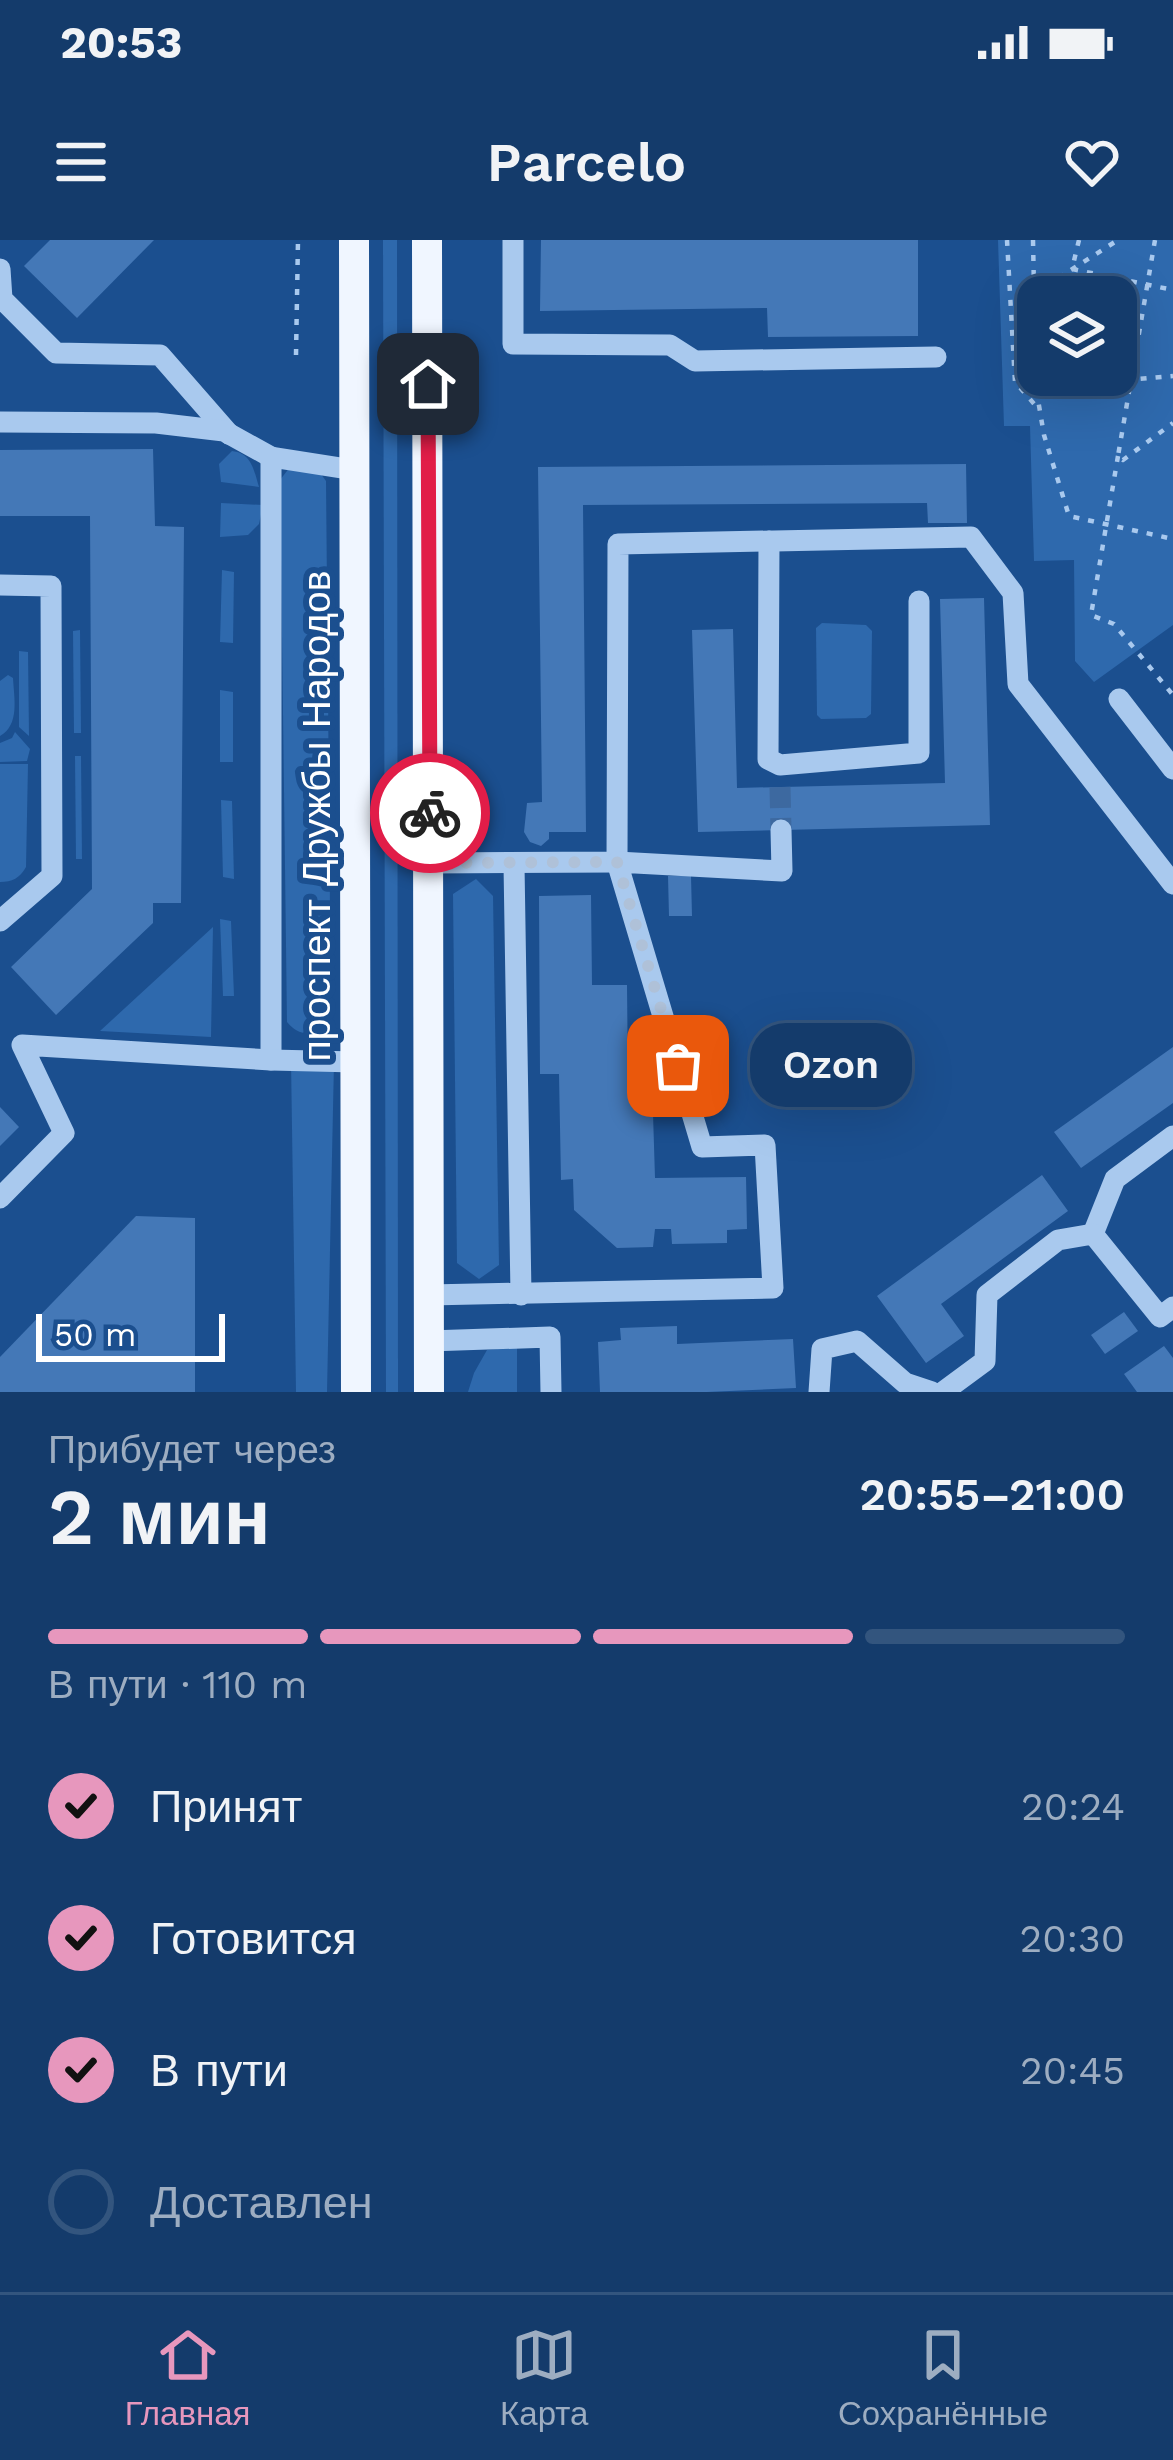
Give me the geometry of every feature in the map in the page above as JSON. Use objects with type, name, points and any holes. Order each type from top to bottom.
[{"type":"main road","name":"проспект Дружбы Народов","points":[[354,240],[356,1392]]},
{"type":"main road","points":[[427,240],[429,1392]]},
{"type":"lane","points":[[513,240],[513,344],[670,345],[695,361],[936,357]]},
{"type":"lane","points":[[0,269],[2,299],[56,353],[160,355],[229,434]]},
{"type":"lane","points":[[0,422],[156,423],[229,434],[271,457],[354,470]]},
{"type":"lane","points":[[271,457],[271,1060]]},
{"type":"lane","points":[[429,1295],[773,1288],[765,1145],[702,1147],[617,862],[618,544],[971,537],[1013,593],[1018,684],[1173,884]]},
{"type":"lane","points":[[769,541],[768,759],[780,776],[919,753],[919,601]]},
{"type":"lane","points":[[0,585],[51,586],[52,606],[52,876],[1,918]]},
{"type":"lane","points":[[1119,699],[1173,769]]},
{"type":"lane","points":[[430,863],[617,862],[782,871],[781,830]]},
{"type":"lane","points":[[514,865],[520,1295]]},
{"type":"lane","points":[[0,1034],[22,1045],[356,1062]]},
{"type":"lane","points":[[0,1198],[64,1133],[22,1045]]},
{"type":"lane","points":[[1094,1234],[1115,1179],[1173,1136]]},
{"type":"lane","points":[[1094,1234],[1169,1320]]},
{"type":"lane","points":[[943,1392],[985,1360],[987,1295],[1058,1240],[1094,1234]]},
{"type":"lane","points":[[429,1341],[550,1337],[551,1392]]},
{"type":"lane","points":[[819,1392],[822,1348],[857,1341],[905,1383],[932,1392]]},
{"type":"path","points":[[296,355],[298,240]]},
{"type":"path","points":[[1007,240],[1015,382],[1040,410]]},
{"type":"path","points":[[1033,240],[1033,276]]},
{"type":"path","points":[[1072,269],[1078,240]]},
{"type":"path","points":[[1062,276],[1118,240]]},
{"type":"path","points":[[1137,338],[1155,240]]},
{"type":"path","points":[[1072,269],[1173,290]]},
{"type":"path","points":[[1137,379],[1173,376]]},
{"type":"path","points":[[1037,396],[1069,516],[1173,539]]},
{"type":"path","points":[[1127,396],[1091,615],[1114,625],[1173,695]]},
{"type":"path","points":[[1118,456],[1123,460],[1173,423]]},
{"type":"shaded area","points":[[383,240],[397,240],[398,1392],[386,1392]]},
{"type":"shaded area","points":[[998,240],[1173,240],[1173,625],[1094,682],[1075,661],[1074,560],[1034,561],[1030,426],[1004,426]]},
{"type":"shaded area","points":[[232,451],[248,459],[259,487],[221,482],[219,464]]},
{"type":"shaded area","points":[[290,467],[318,470],[326,481],[331,1016],[310,1033],[287,1022],[280,480]]},
{"type":"shaded area","points":[[221,503],[263,505],[259,524],[248,535],[220,537]]},
{"type":"shaded area","points":[[222,570],[234,572],[233,643],[220,642]]},
{"type":"shaded area","points":[[822,623],[866,625],[872,631],[871,714],[866,718],[821,719],[817,715],[816,628]]},
{"type":"shaded area","points":[[80,630],[81,733],[74,733],[73,631]]},
{"type":"shaded area","points":[[19,651],[28,652],[29,736],[19,727]]},
{"type":"shaded area","points":[[8,675],[13,678],[14,710],[11,725],[0,736],[0,681]]},
{"type":"shaded area","points":[[220,690],[233,692],[233,762],[220,762]]},
{"type":"shaded area","points":[[15,732],[30,749],[27,761],[0,762],[0,743]]},
{"type":"shaded area","points":[[75,756],[81,756],[82,859],[76,859]]},
{"type":"shaded area","points":[[0,764],[28,764],[26,867],[15,879],[0,882]]},
{"type":"shaded area","points":[[221,800],[232,801],[234,879],[223,877]]},
{"type":"shaded area","points":[[476,879],[493,896],[499,1265],[479,1279],[457,1263],[453,894]]},
{"type":"shaded area","points":[[220,919],[231,921],[234,996],[223,996]]},
{"type":"shaded area","points":[[213,927],[211,1037],[100,1031]]},
{"type":"shaded area","points":[[291,1061],[334,1062],[327,1392],[296,1392]]},
{"type":"shaded area","points":[[517,1347],[517,1392],[468,1392],[487,1350]]},
{"type":"building","points":[[50,240],[154,240],[77,318],[24,266]]},
{"type":"building","points":[[541,240],[918,240],[918,336],[768,337],[767,308],[540,311]]},
{"type":"building","points":[[153,449],[155,526],[184,527],[181,903],[153,903],[153,923],[56,1015],[11,967],[92,889],[90,516],[0,516],[0,450]]},
{"type":"building","points":[[966,464],[967,523],[928,523],[927,503],[583,505],[586,832],[549,832],[541,846],[530,842],[524,832],[527,803],[542,802],[538,467]]},
{"type":"building","points":[[984,598],[990,825],[698,832],[692,630],[733,629],[737,788],[945,783],[940,599]]},
{"type":"building","points":[[668,876],[691,876],[692,916],[669,916]]},
{"type":"building","points":[[591,895],[592,985],[627,985],[628,1082],[652,1081],[655,1178],[746,1177],[747,1229],[727,1230],[727,1243],[672,1244],[671,1229],[655,1229],[653,1247],[617,1248],[574,1210],[573,1179],[561,1180],[559,1074],[540,1074],[539,896]]},
{"type":"building","points":[[1173,1047],[1173,1103],[1081,1168],[1054,1132]]},
{"type":"building","points":[[0,1107],[19,1127],[0,1146]]},
{"type":"building","points":[[1042,1175],[1068,1211],[941,1304],[964,1336],[926,1363],[877,1296]]},
{"type":"building","points":[[136,1216],[195,1218],[195,1392],[0,1392],[0,1357]]},
{"type":"building","points":[[1124,1312],[1138,1331],[1105,1354],[1091,1335]]},
{"type":"building","points":[[677,1326],[677,1344],[793,1339],[796,1388],[600,1392],[598,1342],[621,1340],[620,1328]]},
{"type":"building","points":[[1164,1346],[1173,1358],[1173,1392],[1137,1392],[1124,1374]]},
{"type":"tunnel","points":[[780,787],[781,830]]},
{"type":"way so far","points":[[430,813],[430,863],[617,862],[678,1066]]},
{"type":"place","name":"Ozon","points":[[678,1066]]},
{"type":"route","points":[[428,384],[430,813]]}]
